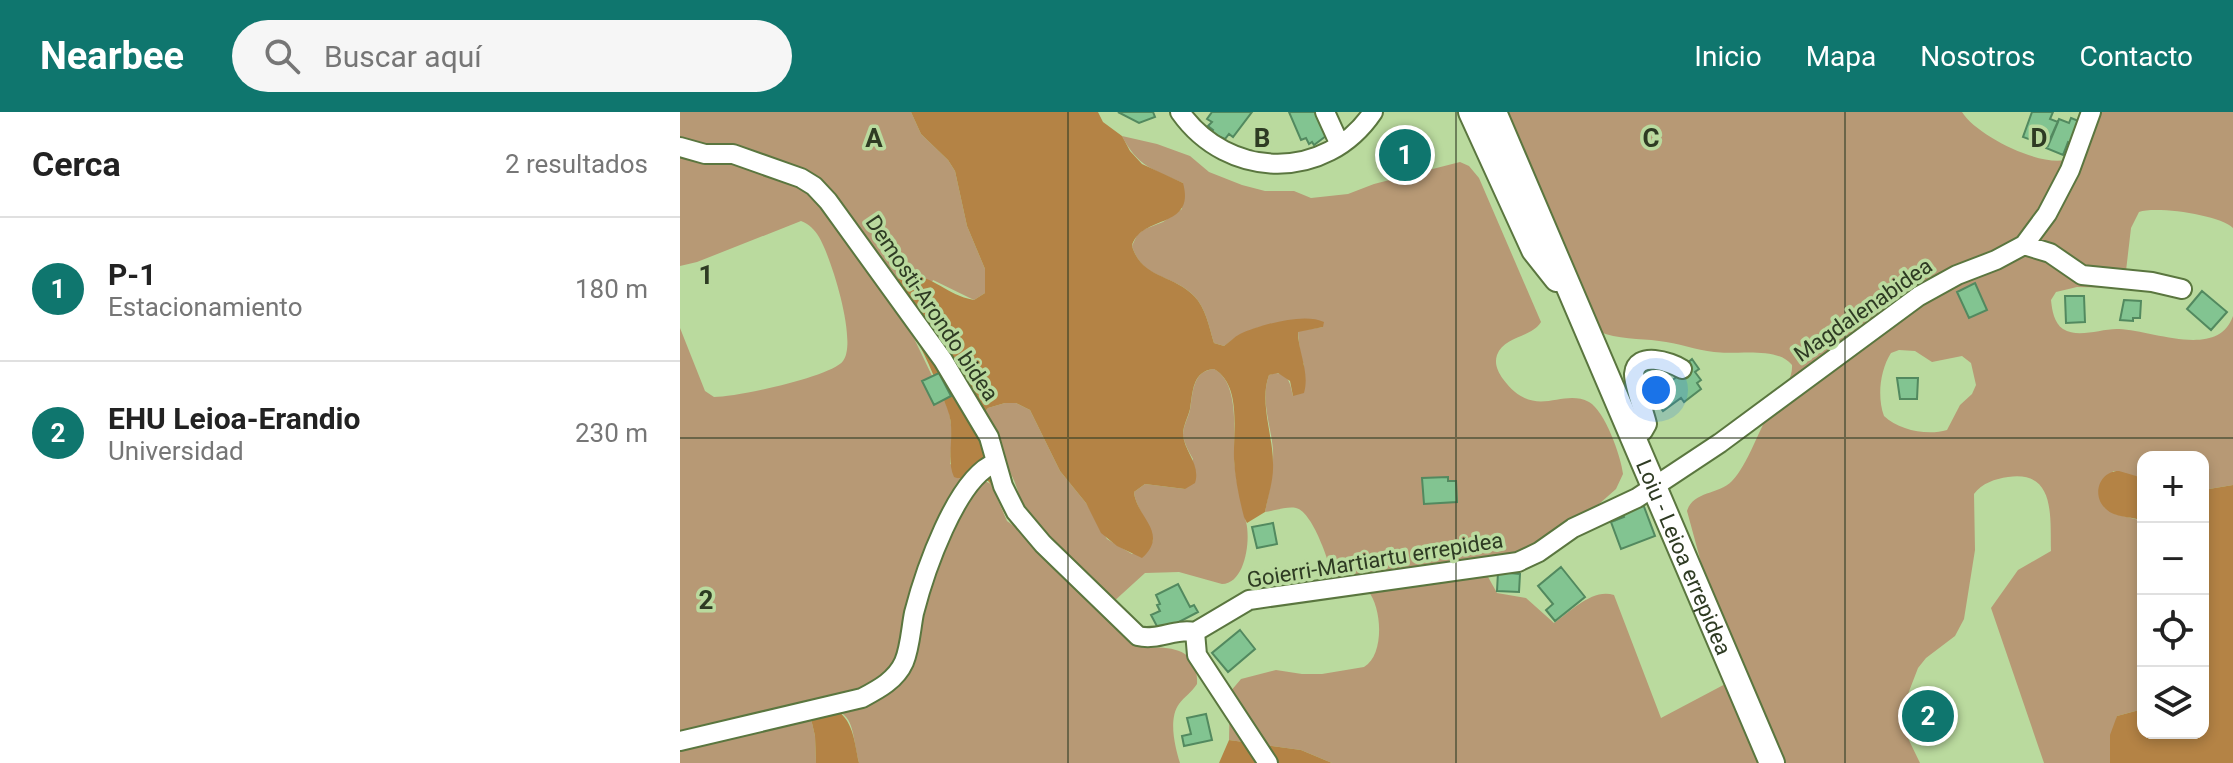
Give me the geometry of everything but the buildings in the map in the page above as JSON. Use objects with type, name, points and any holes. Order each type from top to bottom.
[{"type":"main road","points":[[1471,112],[1534,250],[1557,279]]},
{"type":"main road","name":"Loiu - Leioa errepidea","points":[[1480,112],[1594,351],[1772,763]]},
{"type":"main road","points":[[1487,112],[1514,174],[1534,204]]},
{"type":"main road","name":"Loiu - Leioa errepidea","points":[[1494,112],[1578,304],[1594,351]]},
{"type":"street","points":[[1180,112],[1197,132],[1227,153],[1242,159],[1283,164],[1301,162],[1330,152],[1365,124],[1373,112]]},
{"type":"street","points":[[1325,112],[1340,145]]},
{"type":"street","name":"Magdalenabidea","points":[[1653,485],[1720,443],[1919,296],[2024,245],[2047,214],[2070,170],[2091,112]]},
{"type":"street","name":"Demosti-Arondo bidea","points":[[680,147],[705,154],[733,154],[801,178],[814,186],[855,237],[943,360],[989,437],[1003,486],[1016,512],[1043,544],[1138,636],[1149,639],[1183,629],[1195,632]]},
{"type":"street","points":[[2024,245],[2050,253],[2082,275],[2152,282],[2182,289]]},
{"type":"street","points":[[1631,436],[1643,431],[1647,424],[1634,374],[1638,366],[1646,360],[1661,360],[1682,369]]},
{"type":"street","points":[[680,741],[862,698],[885,686],[904,662],[933,550],[966,490],[985,467],[995,463]]},
{"type":"street","name":"Goierri-Martiartu errepidea","points":[[1195,632],[1249,600],[1501,567],[1518,562],[1539,552],[1573,528],[1616,510],[1653,485]]},
{"type":"street","points":[[1195,632],[1197,655],[1268,763]]},
{"type":"shaded area","points":[[680,112],[911,112],[921,134],[955,171],[967,226],[985,269],[985,293],[974,300],[933,280],[909,328],[949,411],[952,432],[950,464],[991,484],[1007,521],[1025,534],[1016,487],[985,423],[983,414],[988,408],[1016,403],[1030,410],[1060,471],[1086,503],[1107,539],[1132,554],[1153,541],[1134,492],[1145,484],[1185,489],[1193,459],[1183,432],[1195,384],[1201,374],[1214,369],[1223,376],[1232,400],[1235,468],[1247,530],[1247,550],[1241,569],[1230,582],[1222,584],[1179,572],[1145,573],[1112,603],[1143,648],[1172,649],[1188,656],[1193,663],[1197,684],[1179,704],[1174,717],[1180,763],[859,763],[848,720],[835,710],[824,709],[809,710],[815,736],[816,763],[680,763],[680,328],[705,391],[714,397],[782,385],[835,367],[843,361],[847,351],[847,336],[841,299],[824,247],[814,230],[801,221],[680,266]]},
{"type":"shaded area","points":[[911,112],[1098,112],[1103,122],[1122,136],[1142,164],[1183,183],[1185,198],[1182,208],[1175,215],[1146,229],[1137,236],[1132,246],[1150,271],[1194,296],[1207,318],[1214,343],[1224,346],[1240,334],[1282,321],[1305,318],[1324,322],[1323,327],[1298,332],[1306,377],[1304,393],[1293,396],[1290,381],[1278,373],[1269,375],[1265,396],[1273,469],[1265,512],[1247,523],[1244,517],[1235,466],[1232,397],[1223,376],[1214,369],[1201,374],[1195,383],[1183,431],[1196,470],[1195,483],[1185,489],[1145,484],[1134,492],[1153,541],[1142,558],[1117,546],[1101,533],[1086,503],[1060,471],[1030,410],[1016,403],[988,408],[983,414],[987,436],[1011,474],[1025,534],[1009,520],[990,483],[981,478],[954,477],[947,408],[920,347],[888,301],[882,286],[898,279],[921,277],[974,300],[985,293],[985,269],[967,226],[955,171],[921,134]]},
{"type":"shaded area","points":[[1502,112],[1962,112],[1994,139],[2024,154],[2053,161],[2065,160],[2089,112],[2233,112],[2233,228],[2215,219],[2188,213],[2159,210],[2139,212],[2131,228],[2124,288],[2077,287],[2056,292],[2051,300],[2057,323],[2063,329],[2076,333],[2119,329],[2199,340],[2214,337],[2225,329],[2233,316],[2233,485],[2209,489],[2209,451],[2137,451],[2137,477],[2113,471],[2104,507],[2115,514],[2137,520],[2137,711],[2117,716],[2110,763],[2044,763],[1991,608],[2018,570],[2051,551],[2047,499],[2035,481],[2024,477],[1994,480],[1974,494],[1975,550],[1964,619],[1955,636],[1918,668],[1903,707],[1904,730],[1920,763],[1332,763],[1301,750],[1229,740],[1230,692],[1241,679],[1276,670],[1322,674],[1364,667],[1371,661],[1378,642],[1378,619],[1368,591],[1335,587],[1321,543],[1303,512],[1285,508],[1265,512],[1273,458],[1266,403],[1269,375],[1275,373],[1286,377],[1293,396],[1304,365],[1298,331],[1323,327],[1271,324],[1248,331],[1224,346],[1214,343],[1207,318],[1194,296],[1143,265],[1132,246],[1137,235],[1145,229],[1163,222],[1182,209],[1183,183],[1140,161],[1122,136],[1190,156],[1209,172],[1242,185],[1265,191],[1294,191],[1311,198],[1348,194],[1374,184],[1460,162],[1469,166],[1479,178],[1541,322],[1500,349],[1496,362],[1500,374],[1515,392],[1526,399],[1548,401],[1579,398],[1589,402],[1606,424],[1623,474],[1616,489],[1590,512],[1543,540],[1501,558],[1487,575],[1497,593],[1526,598],[1554,623],[1590,598],[1614,595],[1661,718],[1748,672],[1708,588],[1687,511],[1700,496],[1726,485],[1738,474],[1789,381],[1792,365],[1777,355],[1767,353],[1714,352],[1598,331]],"holes":[[[1915,351],[1932,362],[1962,356],[1971,363],[1976,385],[1972,394],[1960,405],[1947,430],[1914,430],[1890,421],[1884,416],[1880,392],[1882,375],[1891,353]]]},
{"type":"shaded area","points":[[2112,472],[2137,476],[2137,520],[2114,514],[2101,504],[2099,485]]},
{"type":"shaded area","points":[[2233,485],[2233,763],[2110,763],[2110,735],[2117,716],[2137,711],[2137,739],[2209,739],[2209,489]]},
{"type":"shaded area","points":[[832,707],[849,724],[859,763],[816,763],[815,736],[809,710]]},
{"type":"shaded area","points":[[1229,740],[1301,750],[1332,763],[1219,763]]},
{"type":"place","name":"P-1","points":[[1405,155]]},
{"type":"place","name":"EHU Leioa-Erandio","points":[[1928,716]]}]
